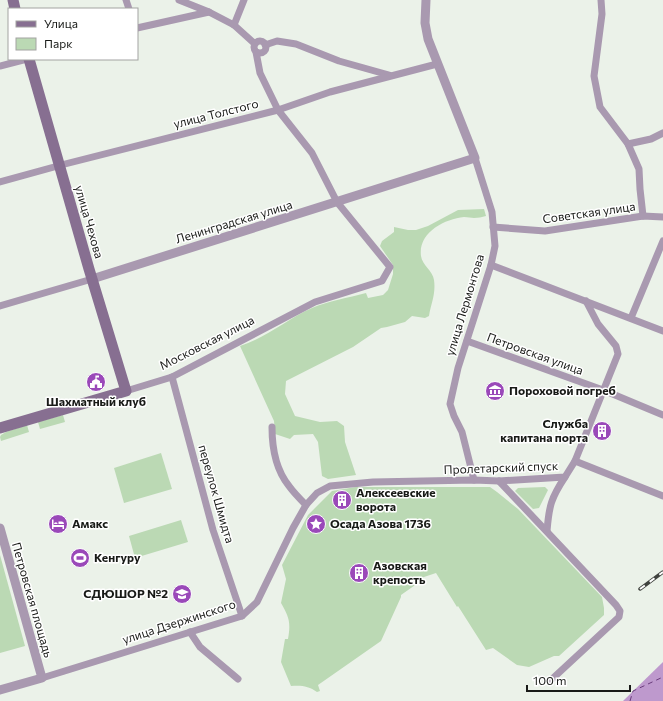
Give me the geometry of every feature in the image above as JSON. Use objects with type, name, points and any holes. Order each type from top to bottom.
[{"type":"main road","name":"улица Чехова","points":[[28,60],[126,391]]},
{"type":"main road","name":"Московская улица","points":[[0,428],[126,391]]},
{"type":"street","points":[[179,0],[209,12],[234,25],[255,44]]},
{"type":"street","points":[[234,25],[244,0]]},
{"type":"street","name":"улица Лермонтова","points":[[426,0],[424,24],[428,39],[436,64],[475,158],[492,212],[495,246],[491,265],[458,368],[450,404],[462,432],[474,480]]},
{"type":"street","points":[[602,0],[602,14],[594,76],[600,107],[628,144],[639,169],[643,216]]},
{"type":"street","points":[[138,28],[209,12]]},
{"type":"street","points":[[255,44],[261,42],[265,45],[277,41],[296,44],[339,61],[390,76]]},
{"type":"street","points":[[255,44],[254,49],[256,52],[260,73],[278,110],[312,153],[337,202]]},
{"type":"street","points":[[256,52],[264,52],[266,49],[265,45]]},
{"type":"street","points":[[0,66],[24,60]]},
{"type":"street","name":"улица Толстого","points":[[0,182],[60,165],[278,110],[330,92],[436,64]]},
{"type":"street","points":[[628,144],[651,139],[663,133]]},
{"type":"street","name":"Ленинградская улица","points":[[0,306],[92,279],[475,158]]},
{"type":"street","name":"Московская улица","points":[[126,391],[172,377],[315,302],[382,281],[390,267],[337,202]]},
{"type":"street","name":"Советская улица","points":[[493,227],[545,231],[643,216],[663,217]]},
{"type":"street","points":[[631,318],[663,241]]},
{"type":"street","points":[[491,265],[663,331]]},
{"type":"street","points":[[575,461],[618,354],[616,346],[598,324],[586,302]]},
{"type":"street","name":"Петровская улица","points":[[467,341],[603,390],[663,415]]},
{"type":"street","name":"переулок Шмидта","points":[[172,377],[213,530],[242,616]]},
{"type":"street","points":[[272,427],[272,439],[277,464],[288,486],[306,505]]},
{"type":"street","name":"Пролетарский спуск","points":[[324,488],[330,486],[373,482],[499,481],[565,477],[575,461],[663,496]]},
{"type":"street","points":[[547,531],[549,507],[556,490],[565,477]]},
{"type":"street","points":[[499,481],[620,611],[619,617],[551,680]]},
{"type":"street","name":"улица Дзержинского","points":[[0,690],[242,616],[257,602],[293,528],[306,505],[324,488]]},
{"type":"street","name":"Петровская площадь","points":[[0,528],[42,678]]},
{"type":"street","points":[[190,632],[200,647],[238,679]]},
{"type":"green space","points":[[484,209],[486,216],[476,218],[456,218],[448,221],[434,229],[424,240],[421,248],[421,256],[434,280],[434,294],[429,316],[425,318],[412,316],[405,322],[381,328],[353,347],[286,381],[285,394],[295,416],[320,422],[337,421],[344,426],[345,442],[356,475],[328,479],[322,476],[318,442],[313,434],[294,435],[290,439],[275,434],[274,421],[240,346],[250,343],[303,312],[331,301],[366,293],[368,298],[383,295],[388,290],[393,274],[393,265],[380,246],[382,241],[394,232],[394,227],[416,230],[428,226],[458,210]]},
{"type":"green space","points":[[63,415],[65,422],[40,429],[38,422]]},
{"type":"green space","points":[[27,425],[29,432],[1,441],[1,435]]},
{"type":"green space","points":[[161,453],[172,489],[124,503],[114,468]]},
{"type":"green space","points":[[356,487],[490,487],[518,509],[602,597],[604,615],[559,656],[554,656],[529,667],[517,665],[493,648],[486,650],[436,573],[418,579],[418,583],[401,595],[381,641],[318,685],[320,691],[317,692],[305,686],[291,686],[281,662],[285,639],[288,639],[289,628],[288,616],[281,603],[286,579],[282,565],[308,515],[332,491]]},
{"type":"green space","points":[[545,487],[548,490],[539,508],[533,509],[515,491],[518,488]]},
{"type":"green space","points":[[181,520],[188,542],[135,558],[129,536]]},
{"type":"green space","points":[[0,555],[25,646],[0,653]]},
{"type":"shaded area","points":[[663,662],[663,701],[623,701]]},
{"type":"ferry route","points":[[630,701],[633,691],[663,677]]},
{"type":"railway","points":[[640,589],[663,572]]},
{"type":"place","name":"Шахматный клуб","points":[[96,382]]},
{"type":"place","name":"Пороховой погреб","points":[[495,391]]},
{"type":"place","name":"Служба капитана порта","points":[[602,431]]},
{"type":"place","name":"Алексеевские ворота","points":[[342,500]]},
{"type":"place","name":"Амакс","points":[[58,524]]},
{"type":"place","name":"Осада Азова 1736","points":[[316,524]]},
{"type":"place","name":"Кенгуру","points":[[80,558]]},
{"type":"place","name":"Азовская крепость","points":[[359,573]]},
{"type":"place","name":"СДЮШОР №2","points":[[182,594]]}]
